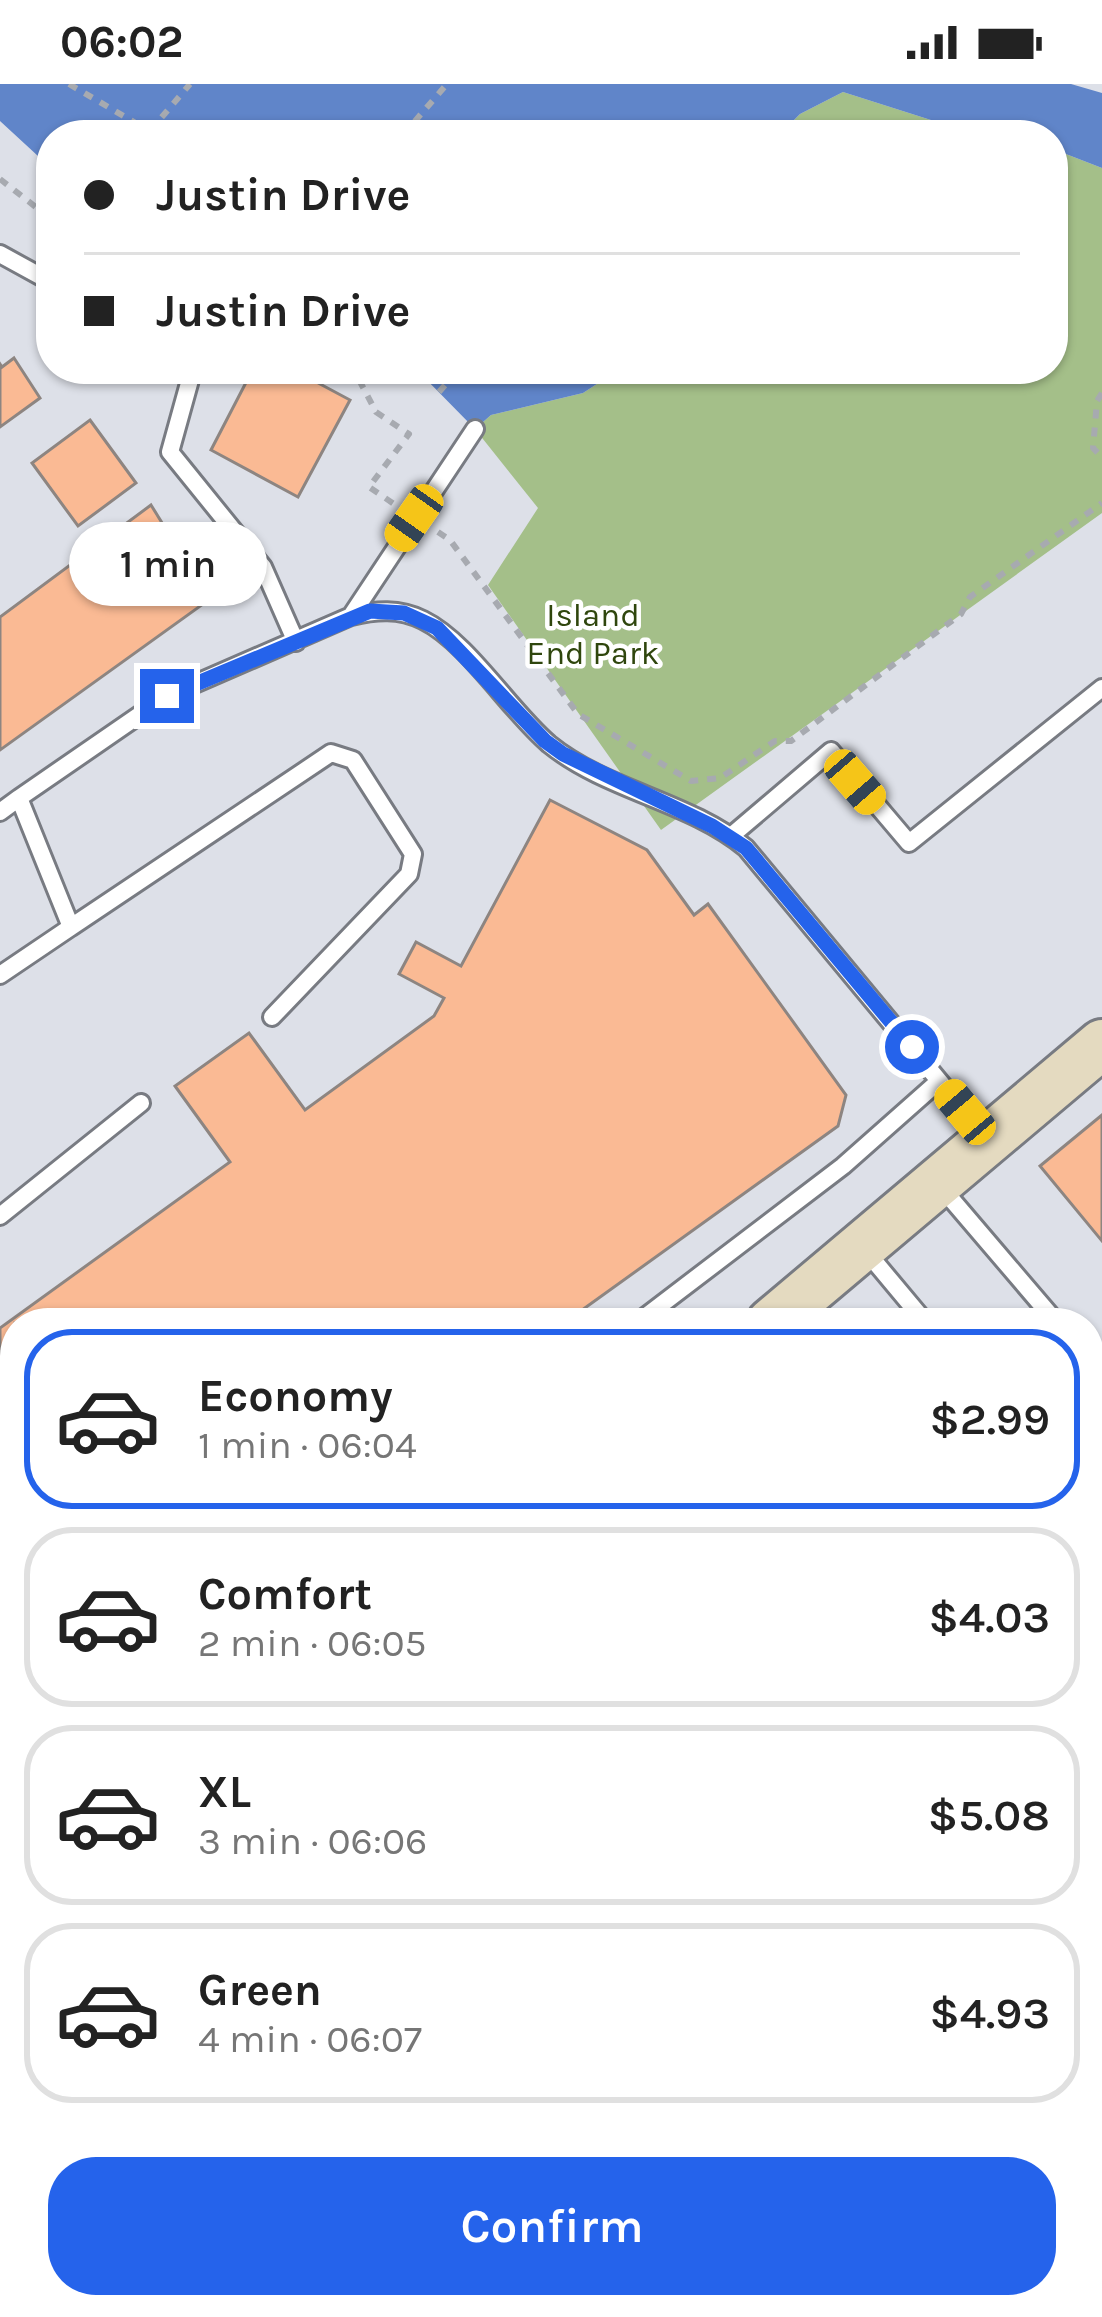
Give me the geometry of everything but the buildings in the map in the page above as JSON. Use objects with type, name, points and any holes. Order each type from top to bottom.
[{"type":"main road","points":[[789,1308],[1102,1044]]},
{"type":"lane","points":[[0,254],[36,274]]},
{"type":"lane","points":[[190,384],[170,452],[263,567],[296,642]]},
{"type":"lane","points":[[351,616],[476,429]]},
{"type":"lane","points":[[0,812],[167,696],[351,616],[387,611],[422,620],[437,628],[563,754],[731,836],[746,848],[988,1140]]},
{"type":"lane","points":[[731,836],[831,751],[909,842],[1102,688]]},
{"type":"lane","points":[[0,975],[331,753],[353,760],[413,854],[409,874],[272,1017]]},
{"type":"lane","points":[[19,799],[71,927]]},
{"type":"lane","points":[[657,1308],[843,1166],[939,1081]]},
{"type":"lane","points":[[0,1216],[141,1102]]},
{"type":"lane","points":[[938,1183],[1044,1308]]},
{"type":"lane","points":[[862,1246],[914,1308]]},
{"type":"path","points":[[69,84],[131,120]]},
{"type":"path","points":[[163,120],[190,84]]},
{"type":"path","points":[[416,120],[447,84]]},
{"type":"path","points":[[0,179],[36,207]]},
{"type":"path","points":[[361,384],[376,412],[409,434],[369,487],[451,540],[578,714],[691,781],[720,778],[775,741],[791,741],[846,705],[961,614],[970,597],[1102,502]]},
{"type":"path","points":[[439,392],[446,384]]},
{"type":"path","points":[[1102,392],[1097,400],[1093,448],[1102,457]]},
{"type":"green space","points":[[843,92],[931,120],[794,120]]},
{"type":"green space","name":"Island End Park","points":[[1068,155],[1102,168],[1102,513],[661,830],[488,585],[538,508],[475,429],[491,415],[583,393],[597,384],[1068,384]]},
{"type":"water","points":[[0,84],[1071,84],[1102,93],[1102,168],[1068,155],[1068,120],[931,120],[843,92],[794,120],[36,120],[36,154],[0,121]]},
{"type":"water","points":[[431,384],[597,384],[583,393],[491,415],[475,429]]},
{"type":"route","points":[[167,696],[351,616],[387,611],[422,620],[437,628],[563,754],[712,826],[746,848],[912,1047]]}]
